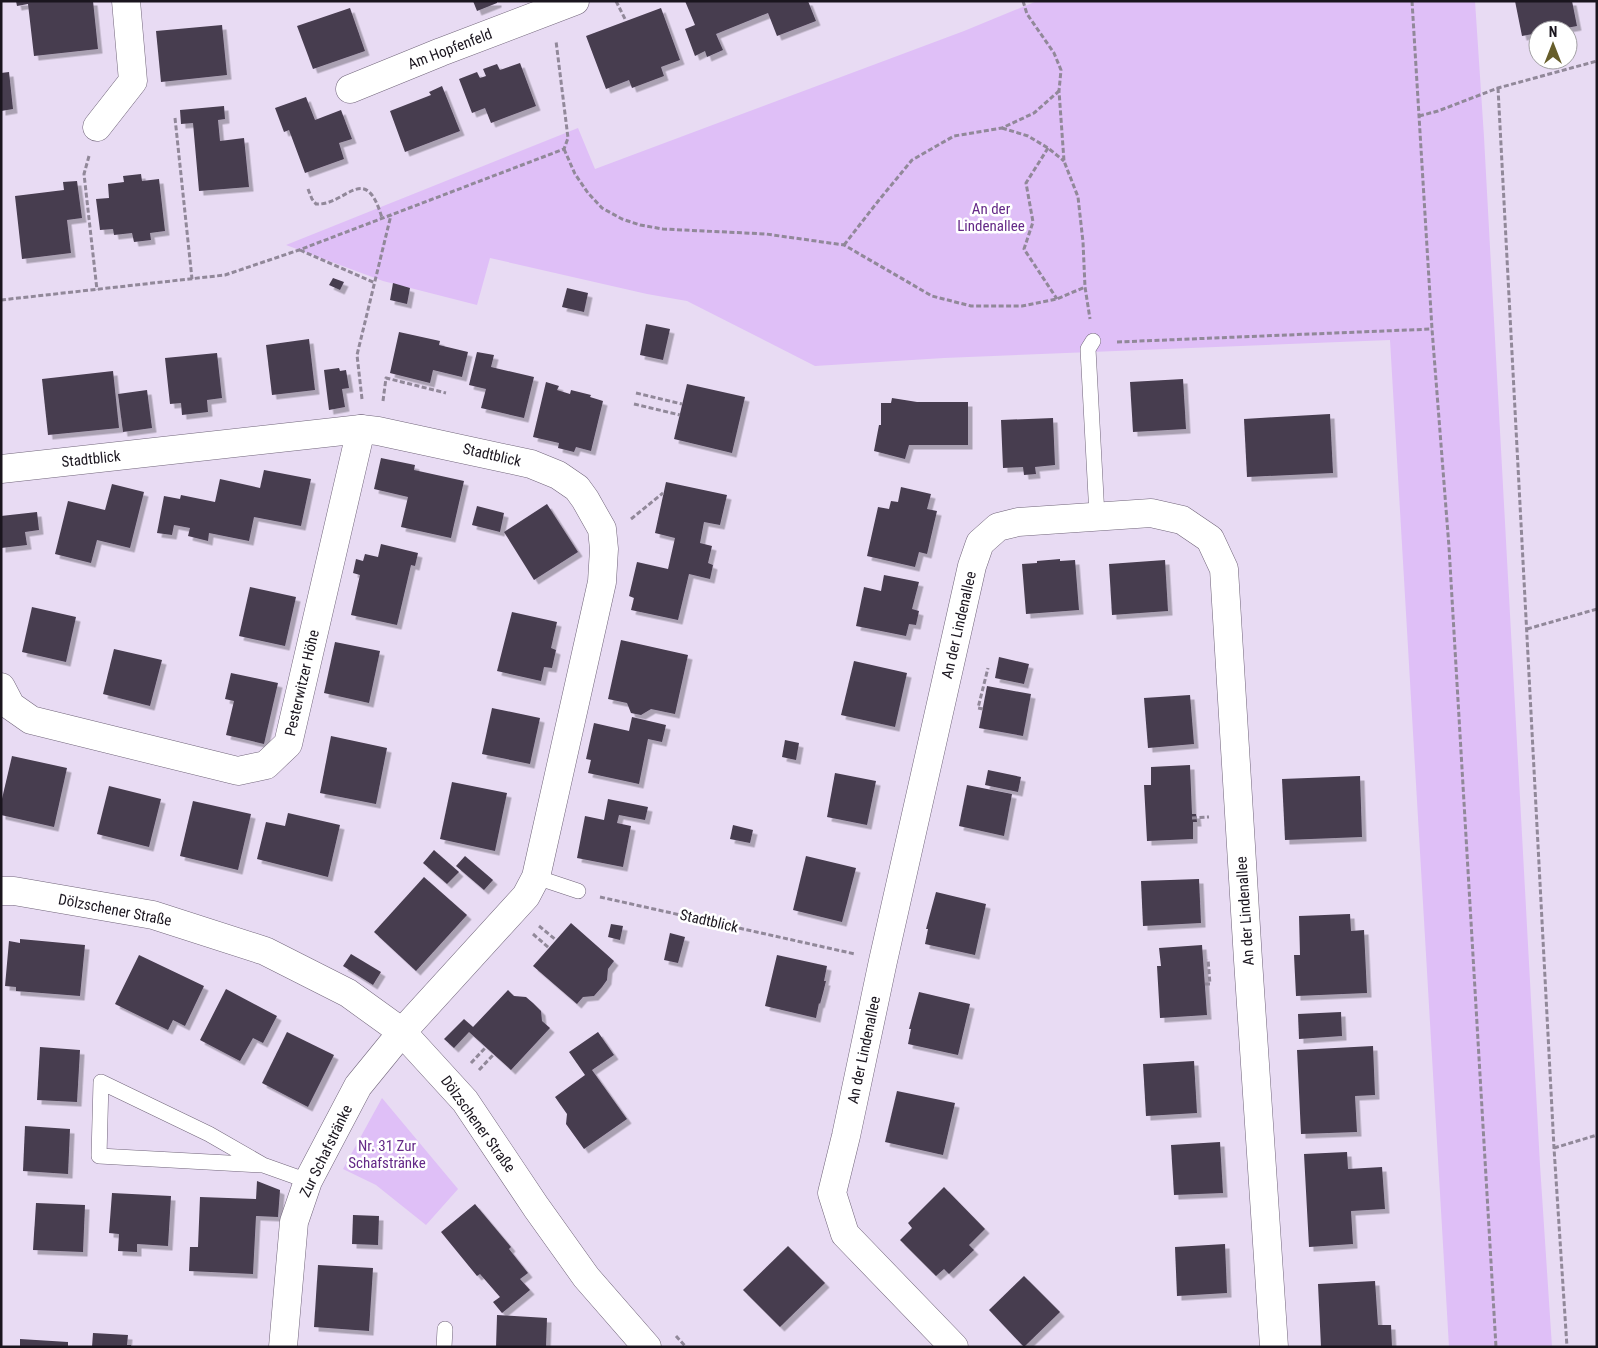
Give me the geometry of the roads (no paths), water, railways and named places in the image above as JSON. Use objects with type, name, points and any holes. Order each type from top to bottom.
[{"type":"street","points":[[97,127],[133,81],[126,1]]},
{"type":"street","name":"Am Hopfenfeld","points":[[350,88],[557,11]]},
{"type":"street","name":"Stadtblick","points":[[1,469],[361,416],[397,435],[531,464],[558,474],[577,488],[585,498],[602,529],[604,549],[602,582],[536,877],[526,896],[402,1032]]},
{"type":"street","name":"Pesterwitzer Höhe","points":[[1,688],[11,706],[31,720],[238,771],[266,765],[288,744],[361,416]]},
{"type":"street","name":"An der Lindenallee","points":[[954,1347],[845,1234],[832,1193],[972,566],[980,543],[998,527],[1018,522],[1151,513],[1182,520],[1210,539],[1224,569],[1274,1347]]},
{"type":"street","name":"Dölzschener Straße","points":[[1,891],[14,891],[153,915],[265,950],[348,993],[402,1032],[465,1101],[536,1207],[586,1277],[647,1347]]},
{"type":"street","name":"Zur Schafstränke","points":[[283,1347],[294,1222],[308,1181],[358,1086],[402,1032]]},
{"type":"lane","points":[[1093,342],[1088,349],[1098,516]]},
{"type":"lane","points":[[536,877],[578,891]]},
{"type":"lane","points":[[263,1165],[99,1156],[101,1082],[209,1134],[263,1165],[308,1181]]},
{"type":"lane","points":[[444,1347],[445,1328]]},
{"type":"park label","name":"Nr. 31 Zur Schafstränke","points":[[387,1154]]}]
